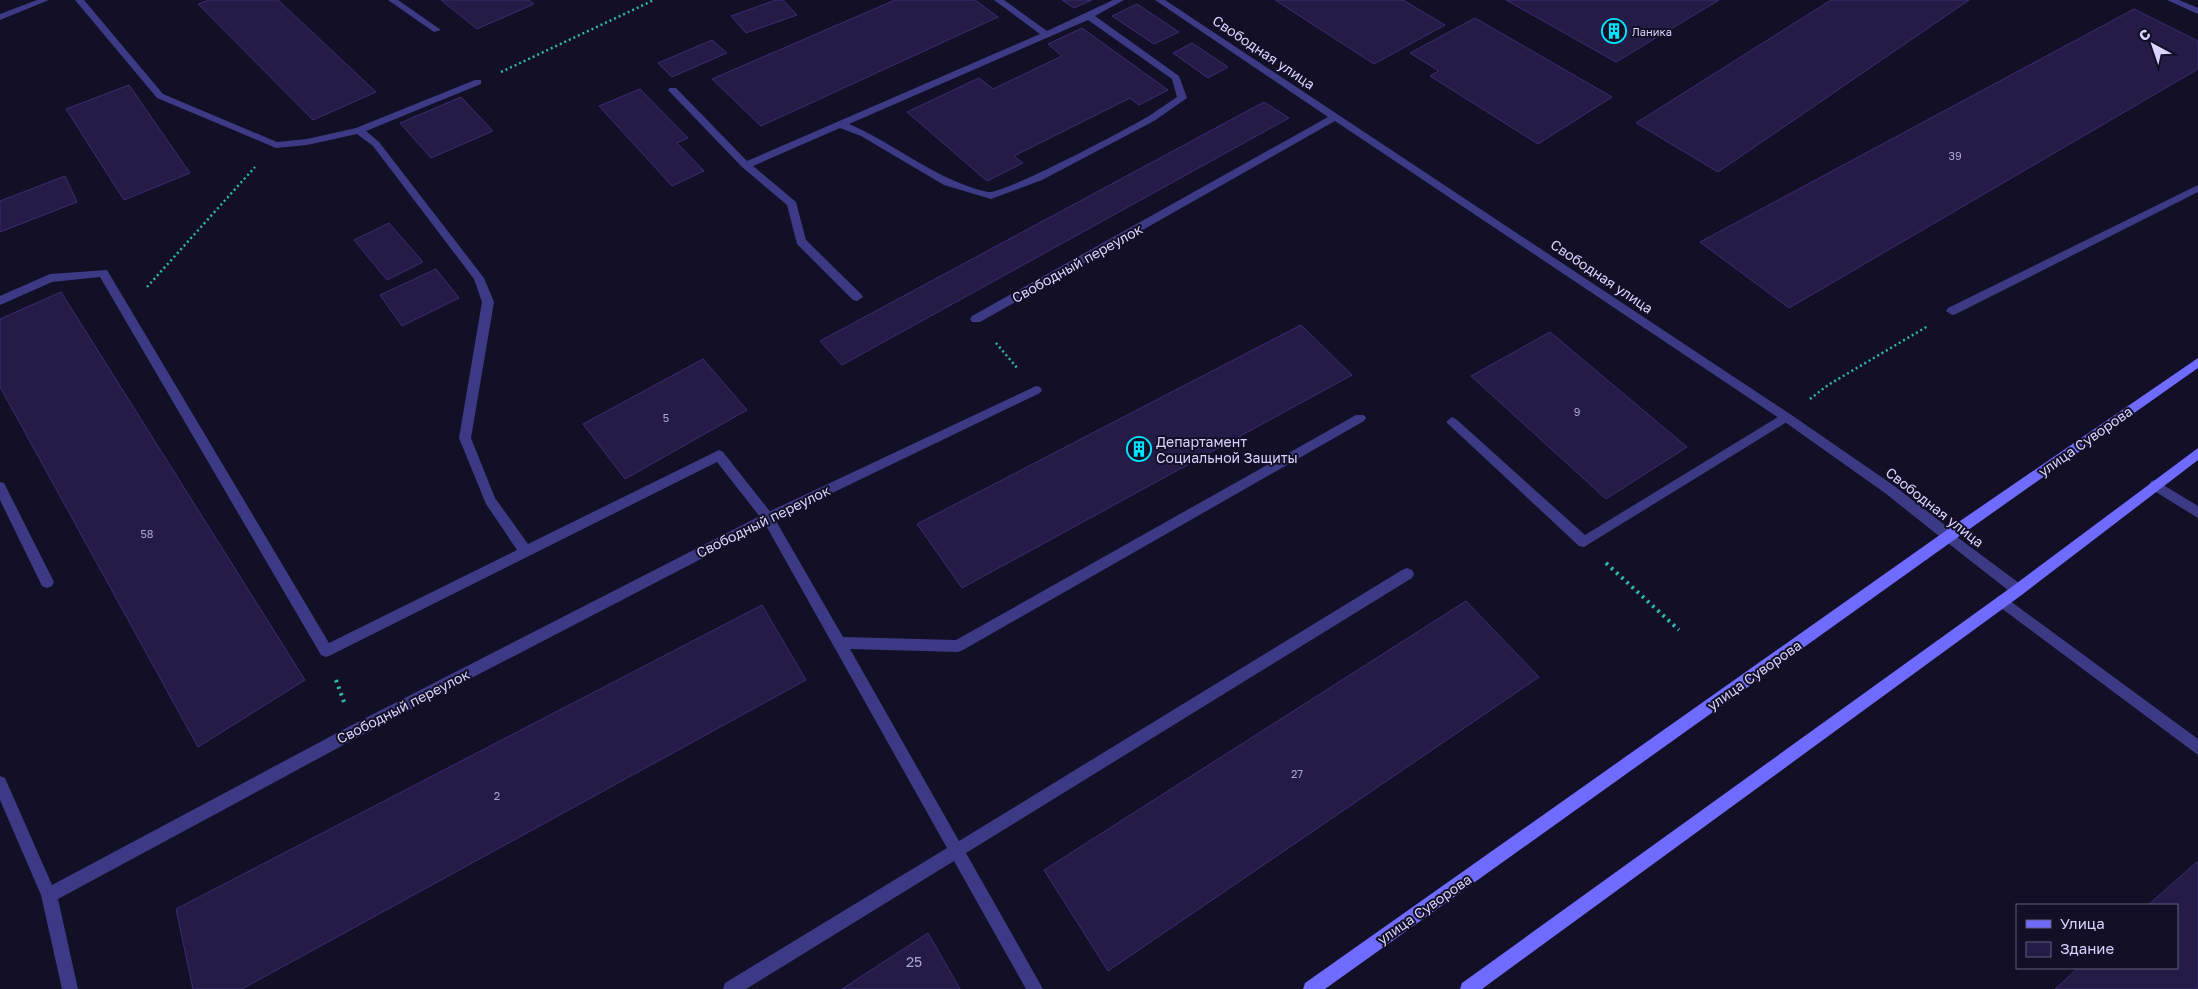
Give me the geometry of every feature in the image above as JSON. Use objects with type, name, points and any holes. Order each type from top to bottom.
[{"type":"main road","name":"улица Суворова","points":[[1311,989],[1949,536],[2198,362]]},
{"type":"main road","points":[[1468,989],[2018,590],[2198,453]]},
{"type":"street","points":[[0,17],[45,0]]},
{"type":"street","points":[[79,0],[160,96],[276,145],[307,142],[360,130],[478,82]]},
{"type":"street","points":[[392,0],[437,30]]},
{"type":"street","points":[[998,0],[1046,34]]},
{"type":"street","points":[[746,165],[1089,16],[1120,0]]},
{"type":"street","name":"Свободная улица","points":[[1159,0],[1786,417],[1888,489],[2018,590]]},
{"type":"street","points":[[2172,0],[2198,11]]},
{"type":"street","points":[[840,124],[864,134],[948,183],[991,196],[1038,178],[1150,118],[1182,98],[1176,78],[1089,16]]},
{"type":"street","points":[[673,90],[746,165],[792,204],[801,241],[857,297]]},
{"type":"street","name":"Свободный переулок","points":[[976,319],[1335,117]]},
{"type":"street","points":[[360,130],[376,144],[480,278],[488,302],[465,438],[490,500],[526,552]]},
{"type":"street","points":[[1952,311],[2198,188]]},
{"type":"street","points":[[0,301],[50,278],[103,273],[326,651],[719,455],[768,518],[1035,989]]},
{"type":"street","name":"Свободный переулок","points":[[49,895],[355,731],[768,518],[1036,390]]},
{"type":"street","points":[[1452,422],[1584,542],[1786,417]]},
{"type":"street","points":[[839,643],[958,646],[1360,418]]},
{"type":"street","points":[[2156,485],[2198,513]]},
{"type":"street","points":[[0,487],[47,582]]},
{"type":"street","points":[[731,989],[1407,574]]},
{"type":"street","points":[[2002,601],[2198,748]]},
{"type":"street","points":[[0,783],[49,895],[70,989]]},
{"type":"path","points":[[478,82],[654,0]]},
{"type":"path","points":[[125,310],[276,145]]},
{"type":"path","points":[[1786,417],[1828,385],[1952,311]]},
{"type":"path","points":[[976,319],[1036,390]]},
{"type":"path","points":[[1584,542],[1679,630]]},
{"type":"path","points":[[326,651],[355,731]]},
{"type":"building","points":[[209,0],[278,0],[376,92],[313,120],[198,4]]},
{"type":"building","points":[[441,0],[529,0],[534,4],[477,29]]},
{"type":"building","points":[[776,0],[783,0],[797,15],[746,33],[731,16]]},
{"type":"building","points":[[895,0],[975,0],[998,17],[761,126],[712,79]]},
{"type":"building","points":[[1062,0],[1092,0],[1074,8]]},
{"type":"building","points":[[1275,0],[1403,0],[1445,25],[1374,64]]},
{"type":"building","name":"Ланика","points":[[1506,0],[1719,0],[1616,62]]},
{"type":"building","points":[[1831,0],[1969,0],[1718,172],[1636,123]]},
{"type":"building","points":[[1137,4],[1179,32],[1154,44],[1112,16]]},
{"type":"building","points":[[2134,9],[2198,41],[2198,69],[1789,308],[1700,242]]},
{"type":"building","points":[[1475,18],[1612,97],[1538,144],[1430,76],[1439,71],[1410,53]]},
{"type":"building","points":[[1082,28],[1168,90],[1139,105],[1130,98],[1014,156],[1023,163],[987,181],[907,112],[979,78],[993,89],[1062,56],[1048,44]]},
{"type":"building","points":[[712,40],[727,53],[672,77],[658,63]]},
{"type":"building","points":[[1192,43],[1228,67],[1208,78],[1173,53]]},
{"type":"building","points":[[129,85],[190,173],[124,200],[66,109]]},
{"type":"building","points":[[640,89],[688,138],[677,143],[704,171],[672,186],[599,106]]},
{"type":"building","points":[[461,97],[493,131],[431,158],[400,123]]},
{"type":"building","points":[[1264,102],[1289,118],[842,365],[820,341]]},
{"type":"building","points":[[65,176],[77,202],[0,232],[0,201]]},
{"type":"building","points":[[389,223],[423,262],[387,280],[354,240]]},
{"type":"building","points":[[436,269],[459,298],[402,326],[380,295]]},
{"type":"building","points":[[61,292],[305,680],[198,747],[0,387],[0,319]]},
{"type":"building","name":"Департамент Социальной Защиты","points":[[1301,325],[1352,375],[962,588],[917,524]]},
{"type":"building","points":[[1550,332],[1687,447],[1606,499],[1471,376]]},
{"type":"building","points":[[703,359],[747,410],[625,479],[583,424]]},
{"type":"building","points":[[1466,601],[1539,677],[1108,971],[1044,870]]},
{"type":"building","points":[[762,605],[806,680],[242,989],[193,989],[176,909]]},
{"type":"building","points":[[2198,861],[2198,989],[2055,989],[2077,969],[2178,969],[2178,904],[2149,904]]},
{"type":"building","points":[[928,933],[960,989],[842,989]]},
{"type":"place","name":"Ланика","points":[[1614,31]]},
{"type":"place","name":"Департамент Социальной Защиты","points":[[1139,449]]}]
